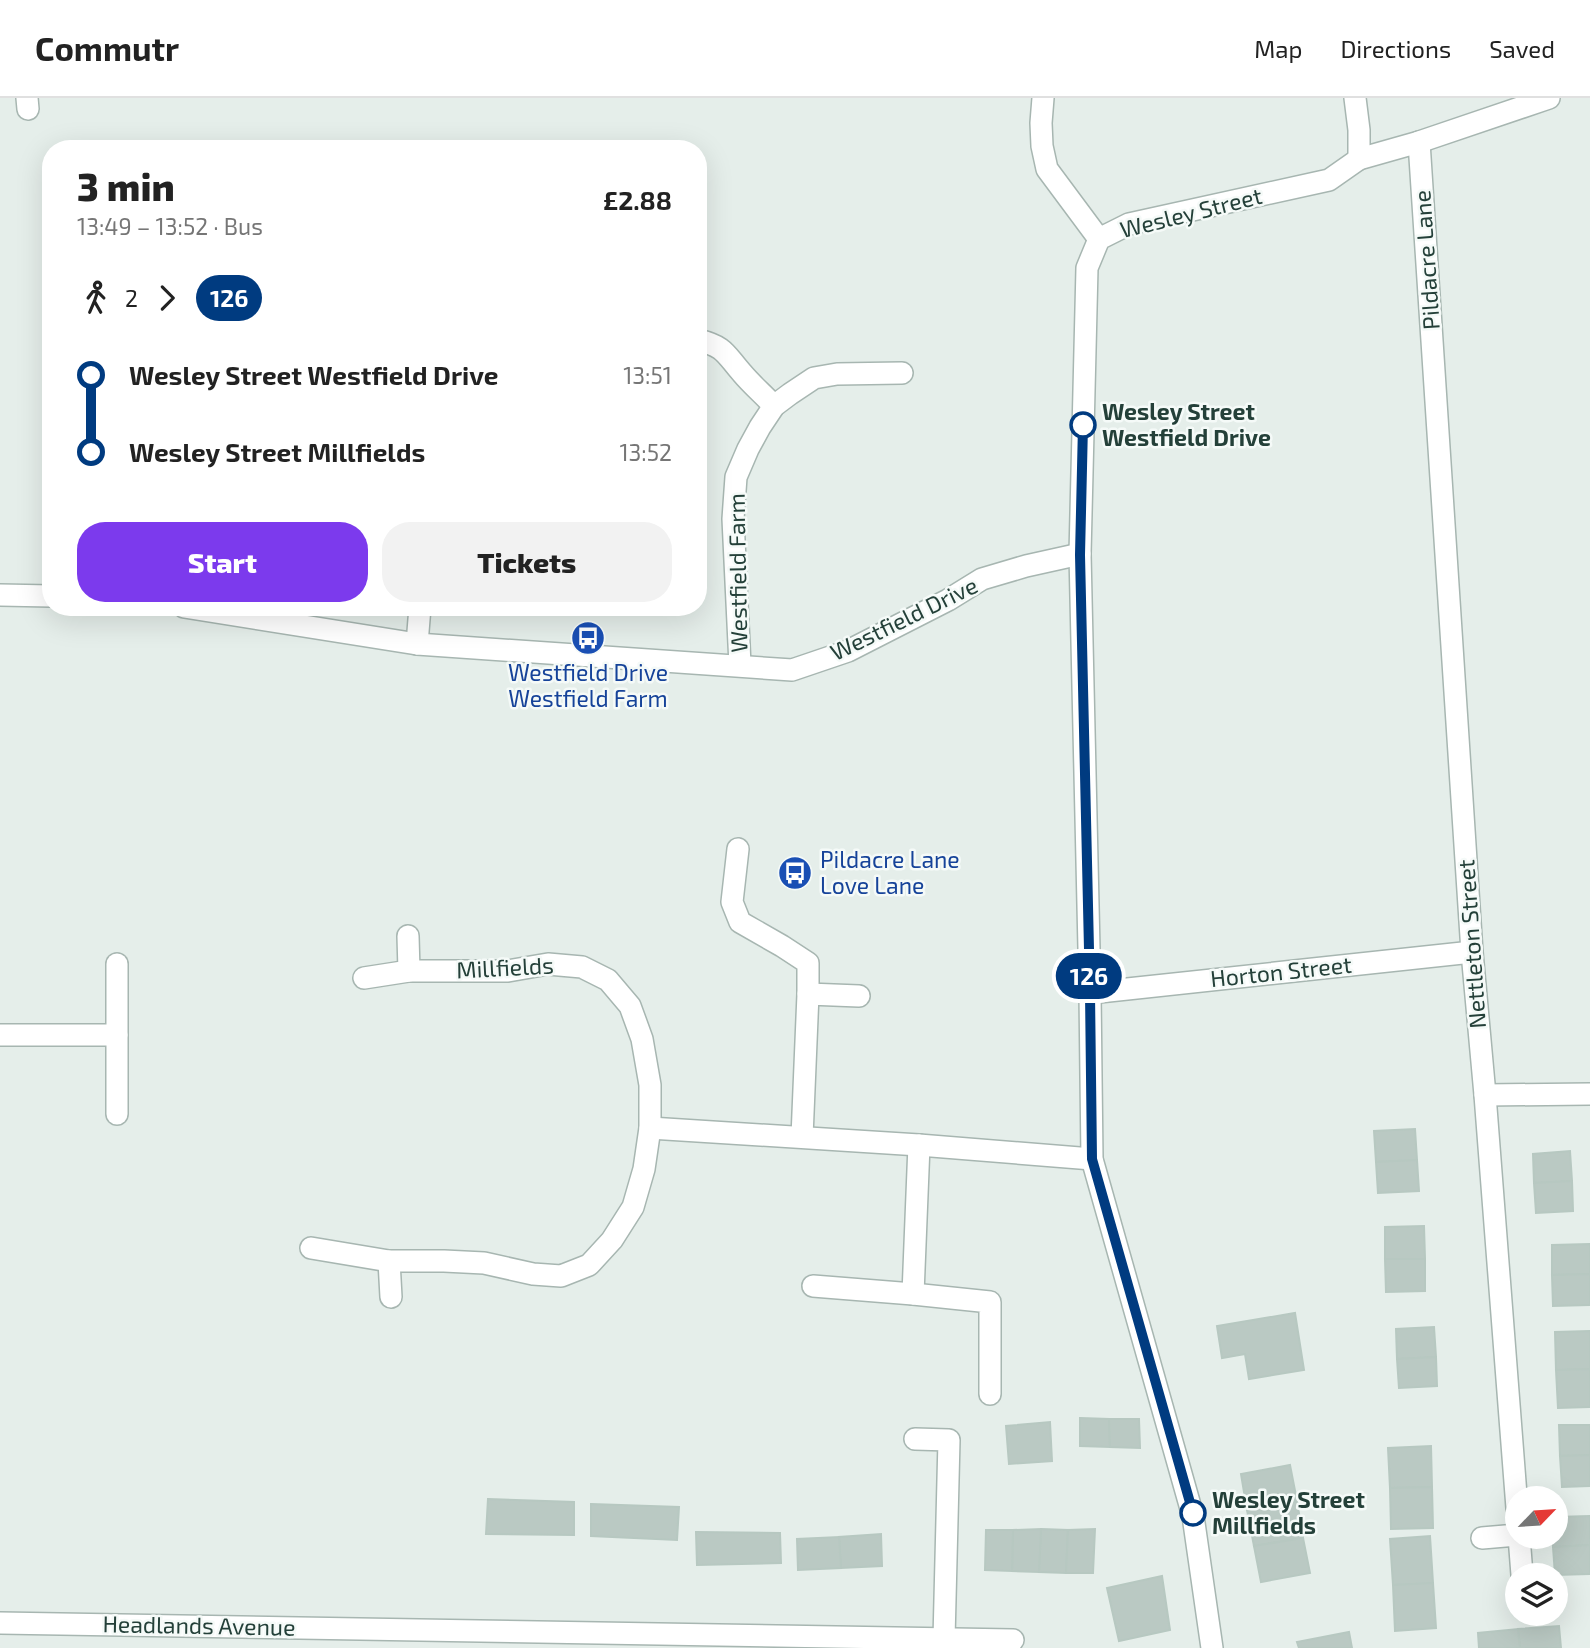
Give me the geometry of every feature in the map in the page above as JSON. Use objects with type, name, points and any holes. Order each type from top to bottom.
[{"type":"street","points":[[1043,98],[1042,146],[1047,169],[1099,239]]},
{"type":"street","points":[[1355,98],[1359,159]]},
{"type":"street","name":"Wesley Street","points":[[1212,1648],[1193,1516],[1092,1159],[1080,555],[1087,268],[1099,239],[1129,223],[1329,180],[1359,159],[1419,142],[1549,98]]},
{"type":"street","name":"Pildacre Lane","points":[[1419,142],[1435,379]]},
{"type":"street","points":[[707,342],[726,352],[774,406]]},
{"type":"street","name":"Westfield Farm","points":[[740,666],[733,519],[736,477],[760,427],[774,406],[814,378],[837,373],[902,373]]},
{"type":"street","name":"Nettleton Street","points":[[1435,379],[1472,952],[1515,1486]]},
{"type":"street","name":"Westfield Drive","points":[[241,616],[417,644],[792,670],[848,650],[948,600],[982,579],[1026,566],[1080,555]]},
{"type":"street","points":[[0,594],[42,596]]},
{"type":"street","points":[[417,644],[419,616]]},
{"type":"street","points":[[738,849],[732,902],[740,922],[808,963],[802,1138]]},
{"type":"street","points":[[408,936],[409,971]]},
{"type":"street","name":"Horton Street","points":[[1090,993],[1472,952]]},
{"type":"street","points":[[117,964],[117,1114]]},
{"type":"street","name":"Millfields","points":[[311,1248],[389,1261],[484,1263],[533,1274],[561,1276],[589,1265],[612,1240],[633,1207],[644,1169],[650,1128],[650,1085],[642,1039],[630,1006],[608,980],[582,967],[548,964],[508,971],[409,971],[364,978]]},
{"type":"street","points":[[808,994],[859,996]]},
{"type":"street","points":[[0,1035],[117,1035]]},
{"type":"street","points":[[1485,1095],[1590,1094]]},
{"type":"street","points":[[650,1128],[1092,1159]]},
{"type":"street","points":[[914,1293],[919,1145]]},
{"type":"street","points":[[389,1261],[391,1297]]},
{"type":"street","points":[[813,1286],[914,1293],[990,1302],[990,1394]]},
{"type":"street","points":[[915,1440],[949,1440],[944,1639]]},
{"type":"street","points":[[1482,1538],[1505,1537]]},
{"type":"street","name":"Headlands Avenue","points":[[0,1623],[1013,1640]]},
{"type":"building","points":[[1415,1129],[1417,1160],[1376,1162],[1374,1131]]},
{"type":"building","points":[[1570,1151],[1572,1181],[1534,1183],[1533,1154]]},
{"type":"building","points":[[1417,1160],[1419,1191],[1378,1193],[1376,1162]]},
{"type":"building","points":[[1572,1181],[1573,1211],[1536,1213],[1534,1183]]},
{"type":"building","points":[[1424,1226],[1425,1259],[1385,1259],[1385,1227]]},
{"type":"building","points":[[1590,1244],[1590,1274],[1552,1275],[1552,1245]]},
{"type":"building","points":[[1385,1259],[1425,1259],[1425,1291],[1386,1292]]},
{"type":"building","points":[[1590,1274],[1590,1305],[1553,1306],[1552,1275]]},
{"type":"building","points":[[1295,1313],[1304,1370],[1249,1379],[1245,1354],[1222,1358],[1217,1326]]},
{"type":"building","points":[[1434,1327],[1436,1357],[1397,1359],[1396,1329]]},
{"type":"building","points":[[1590,1331],[1590,1369],[1556,1370],[1555,1332]]},
{"type":"building","points":[[1436,1357],[1437,1386],[1399,1388],[1397,1359]]},
{"type":"building","points":[[1590,1369],[1590,1407],[1558,1408],[1556,1370]]},
{"type":"building","points":[[1080,1418],[1109,1419],[1110,1447],[1080,1446]]},
{"type":"building","points":[[1109,1419],[1139,1419],[1140,1448],[1110,1447]]},
{"type":"building","points":[[1050,1422],[1052,1461],[1009,1464],[1006,1426]]},
{"type":"building","points":[[1559,1425],[1590,1425],[1590,1455],[1560,1456]]},
{"type":"building","points":[[1431,1446],[1432,1487],[1390,1488],[1388,1448]]},
{"type":"building","points":[[1590,1455],[1590,1486],[1562,1486],[1560,1456]]},
{"type":"building","points":[[1290,1465],[1297,1501],[1247,1510],[1241,1474]]},
{"type":"building","points":[[1432,1487],[1433,1528],[1391,1529],[1390,1488]]},
{"type":"building","points":[[488,1499],[574,1502],[574,1535],[486,1534]]},
{"type":"building","points":[[1297,1501],[1303,1538],[1254,1546],[1247,1510]]},
{"type":"building","points":[[591,1504],[679,1507],[677,1540],[591,1536]]},
{"type":"building","points":[[1590,1516],[1590,1545],[1568,1546],[1568,1517]]},
{"type":"building","points":[[1041,1529],[1068,1530],[1066,1573],[1039,1572]]},
{"type":"building","points":[[1041,1529],[1039,1572],[1012,1571],[1013,1530]]},
{"type":"building","points":[[1095,1529],[1093,1573],[1066,1573],[1068,1530]]},
{"type":"building","points":[[986,1530],[1013,1530],[1012,1571],[985,1570]]},
{"type":"building","points":[[696,1532],[780,1533],[781,1563],[697,1565]]},
{"type":"building","points":[[881,1534],[882,1566],[841,1568],[839,1537]]},
{"type":"building","points":[[1430,1536],[1433,1583],[1393,1585],[1390,1539]]},
{"type":"building","points":[[839,1537],[841,1568],[798,1570],[797,1539]]},
{"type":"building","points":[[1303,1538],[1310,1573],[1261,1582],[1254,1546]]},
{"type":"building","points":[[1590,1545],[1590,1574],[1568,1575],[1568,1563],[1554,1563],[1553,1549],[1568,1549],[1568,1546]]},
{"type":"building","points":[[1162,1576],[1170,1630],[1119,1641],[1107,1588]]},
{"type":"building","points":[[1433,1583],[1436,1628],[1395,1631],[1393,1585]]},
{"type":"building","points":[[1559,1626],[1561,1648],[1520,1648],[1518,1629]]},
{"type":"building","points":[[1518,1629],[1520,1648],[1479,1648],[1478,1633]]},
{"type":"building","points":[[1349,1632],[1352,1648],[1299,1648],[1297,1642]]},
{"type":"bus line","name":"126","points":[[1083,425],[1080,555],[1092,1159],[1193,1513]]},
{"type":"place","name":"Wesley Street Westfield Drive","points":[[1083,425]]},
{"type":"place","name":"Westfield Drive Westfield Farm","points":[[588,638]]},
{"type":"place","name":"Pildacre Lane Love Lane","points":[[795,873]]},
{"type":"place","name":"Wesley Street Millfields","points":[[1193,1513]]}]
